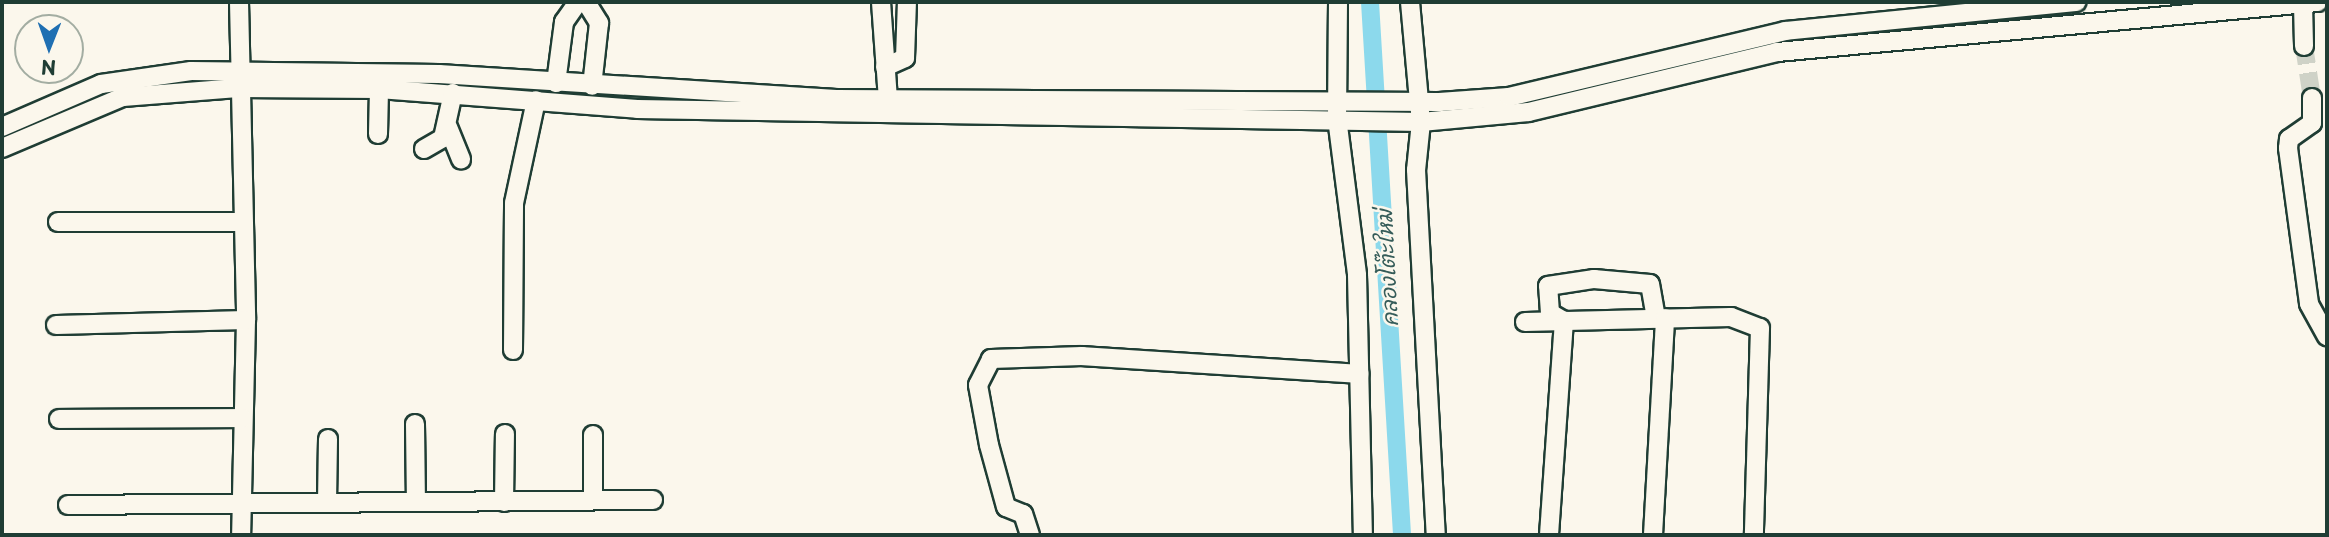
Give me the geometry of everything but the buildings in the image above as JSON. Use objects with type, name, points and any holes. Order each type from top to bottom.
[{"type":"street","points":[[239,2],[246,320],[241,535]]},
{"type":"street","points":[[556,83],[564,22],[578,2]]},
{"type":"street","points":[[586,2],[599,23],[592,86]]},
{"type":"street","points":[[881,2],[888,99]]},
{"type":"street","points":[[885,67],[905,58],[907,2]]},
{"type":"street","points":[[1338,2],[1342,109],[1357,275],[1363,535]]},
{"type":"street","points":[[1410,2],[1416,170],[1436,535]]},
{"type":"street","points":[[2,127],[101,84],[145,74],[536,100],[899,116],[1342,109],[1414,101],[1509,97],[1785,31],[2077,2]]},
{"type":"street","points":[[2,148],[123,97],[239,79],[439,74],[592,86],[888,99],[1342,109],[1415,121],[1529,112],[1777,52],[2310,3],[2304,46]]},
{"type":"street","points":[[378,134],[379,89]]},
{"type":"street","points":[[453,93],[448,127],[461,160]]},
{"type":"street","points":[[2312,98],[2312,123],[2289,139],[2288,148],[2309,304],[2327,336]]},
{"type":"street","points":[[513,350],[514,203],[536,100]]},
{"type":"street","points":[[424,149],[448,127]]},
{"type":"street","points":[[58,222],[243,222]]},
{"type":"street","points":[[1564,321],[1550,313],[1548,286],[1594,279],[1650,284],[1660,318],[1653,535]]},
{"type":"street","points":[[1525,322],[1731,317],[1753,323],[1765,335],[1754,535]]},
{"type":"street","points":[[56,325],[246,320]]},
{"type":"street","points":[[1549,535],[1564,321]]},
{"type":"street","points":[[1030,535],[1023,514],[1006,507],[989,445],[978,385],[991,359],[1082,356],[1359,374]]},
{"type":"street","points":[[59,419],[243,418]]},
{"type":"street","points":[[415,424],[416,502]]},
{"type":"street","points":[[504,502],[505,434]]},
{"type":"street","points":[[593,435],[593,500]]},
{"type":"street","points":[[327,503],[328,439]]},
{"type":"street","points":[[68,505],[653,500]]},
{"type":"waterway","name":"คลองโต๊ะใหม่","points":[[1370,2],[1402,535]]},
{"type":"tunnel","points":[[2304,46],[2312,98]]}]
